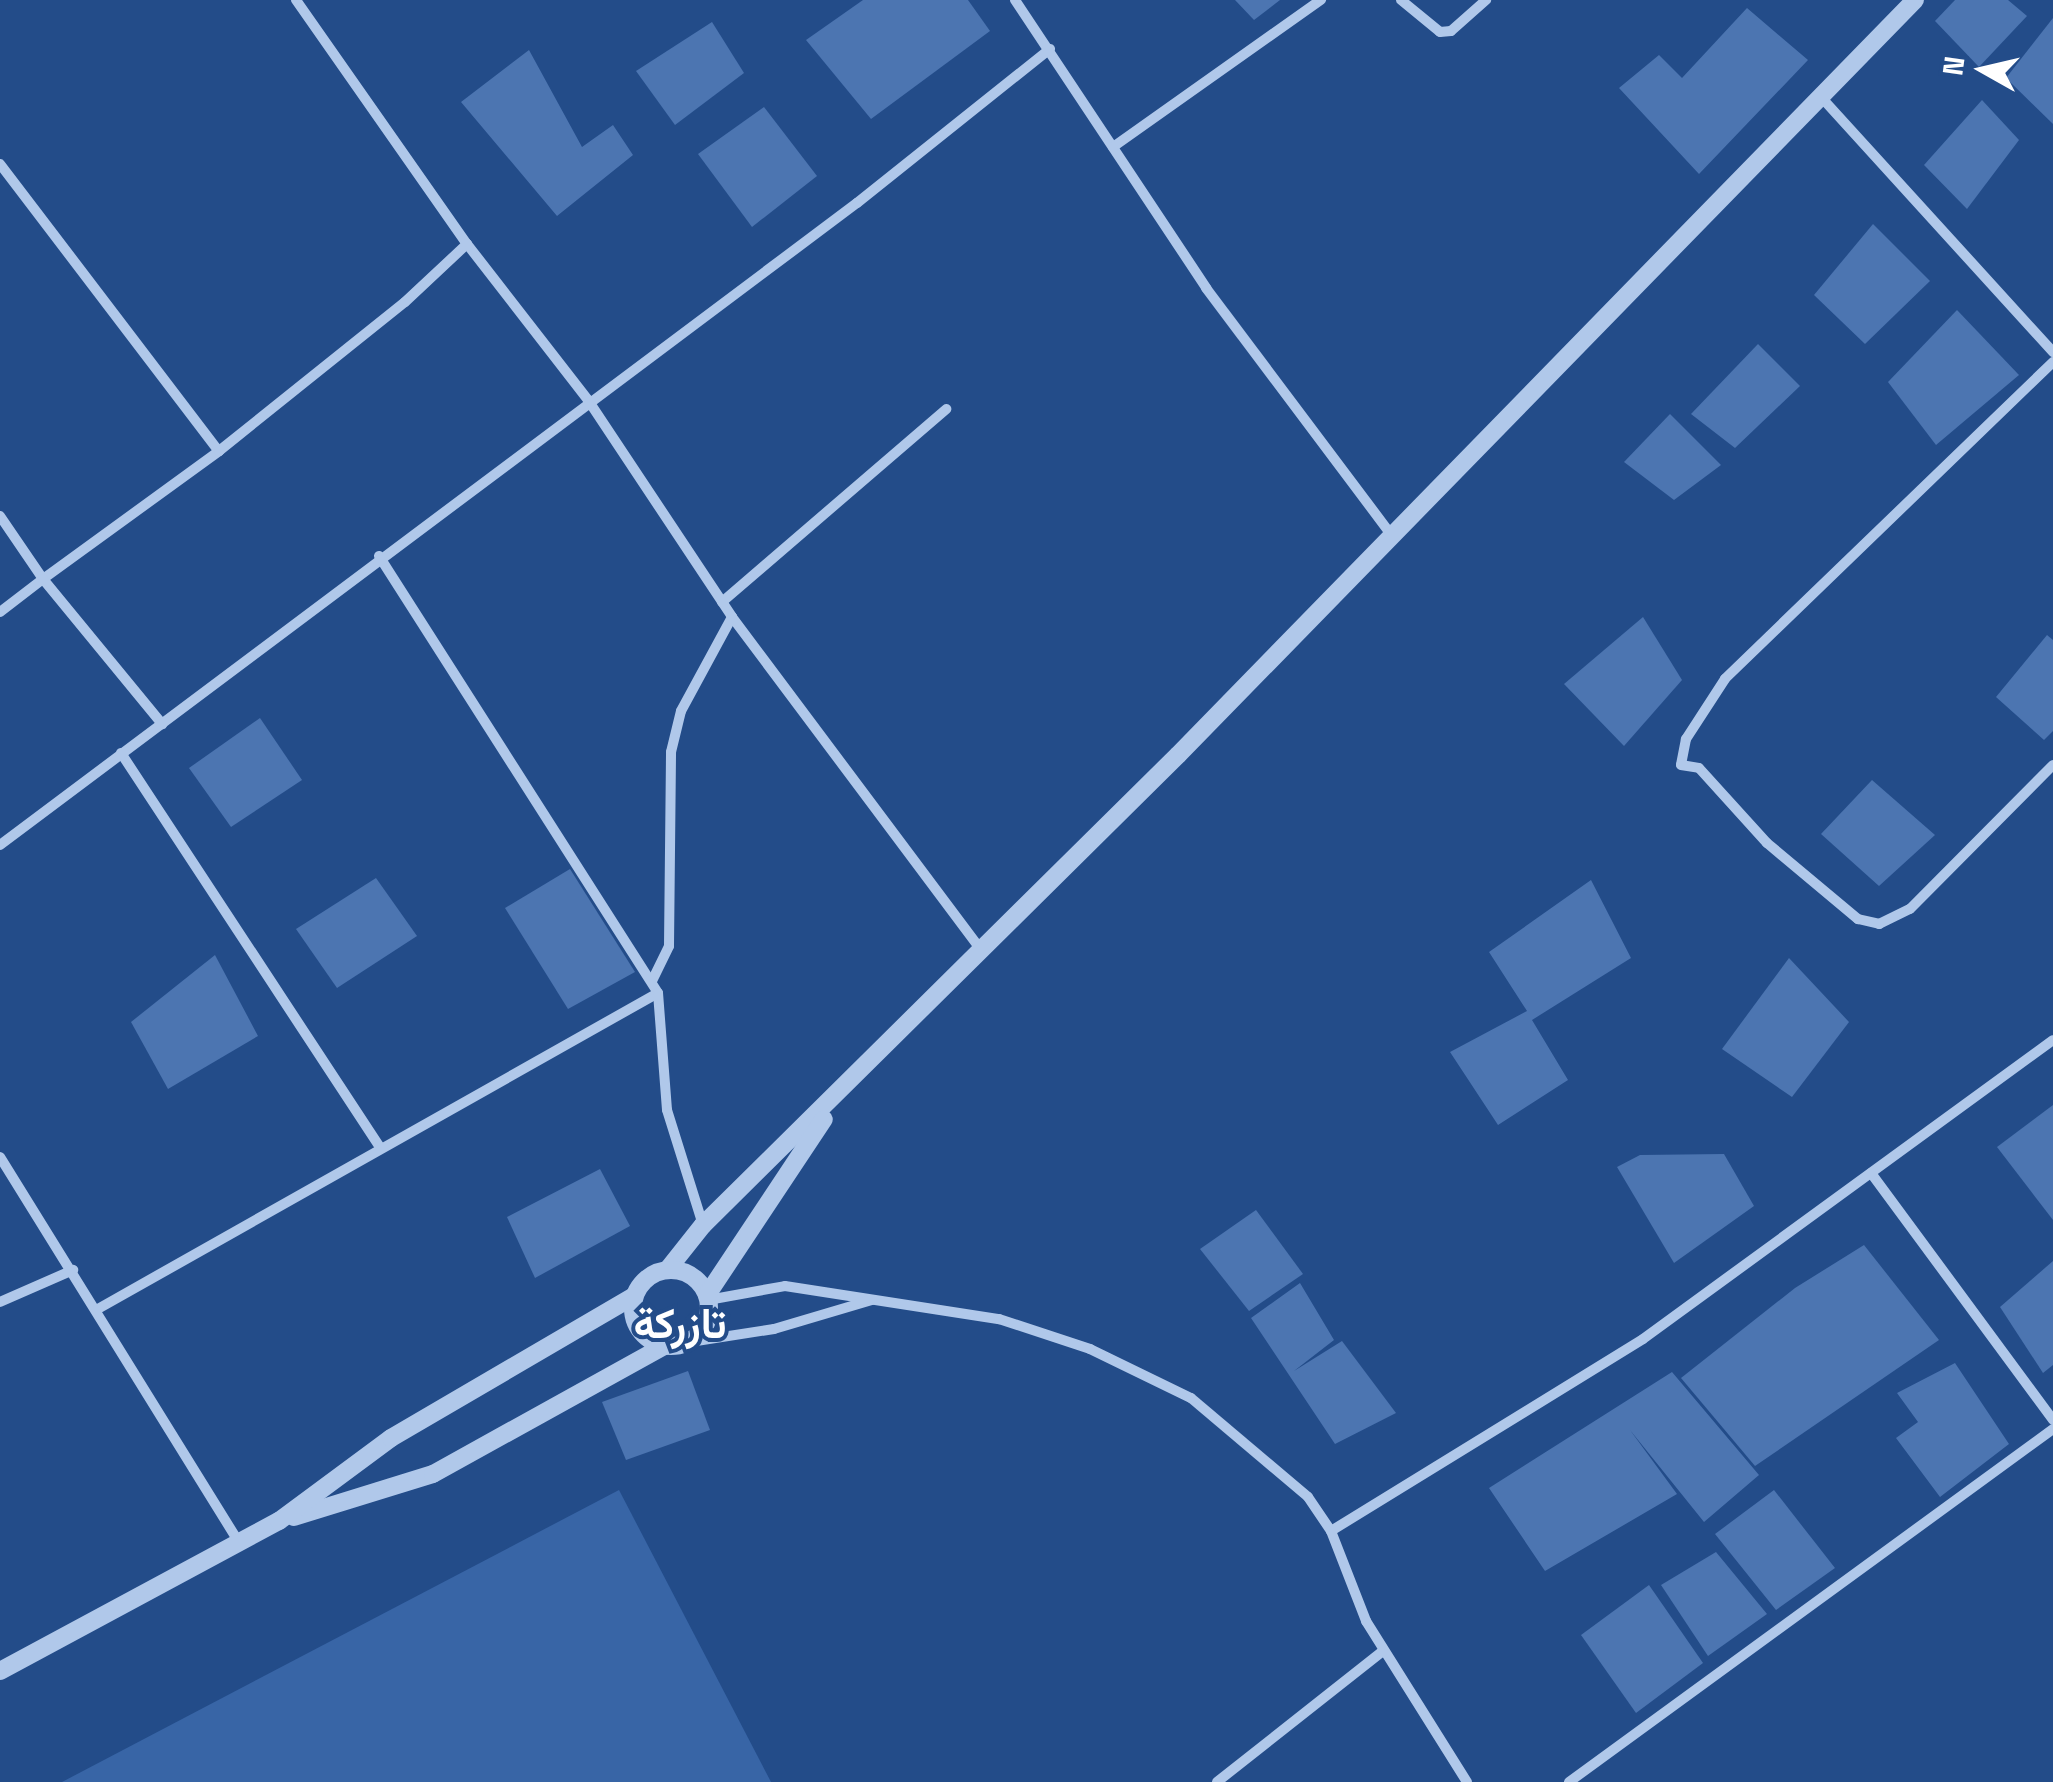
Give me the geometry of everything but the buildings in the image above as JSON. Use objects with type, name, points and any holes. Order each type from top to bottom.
[{"type":"street","points":[[296,0],[467,244],[588,400],[732,617],[980,948]]},
{"type":"street","points":[[1015,0],[1206,288],[1393,536]]},
{"type":"street","points":[[1113,147],[1321,0]]},
{"type":"street","points":[[1401,0],[1440,32],[1451,30],[1486,0]]},
{"type":"street","points":[[0,1671],[279,1521],[392,1438],[634,1296],[646,1277],[668,1269],[703,1226],[841,1094],[980,948],[1393,536],[1915,0]]},
{"type":"street","points":[[0,844],[379,556],[857,202],[1050,49]]},
{"type":"street","points":[[1821,97],[2053,352]]},
{"type":"street","points":[[0,164],[219,452]]},
{"type":"street","points":[[0,612],[219,452],[406,302],[467,244]]},
{"type":"street","points":[[2053,362],[1725,679],[1686,740],[1682,765],[1700,768],[1767,843],[1858,919],[1879,924],[1910,909],[2053,765]]},
{"type":"street","points":[[722,602],[946,409]]},
{"type":"street","points":[[0,516],[43,580],[162,724]]},
{"type":"street","points":[[379,556],[658,993],[667,1110],[703,1226]]},
{"type":"street","points":[[652,981],[669,946],[670,752],[681,712],[732,617]]},
{"type":"street","points":[[120,753],[380,1148]]},
{"type":"street","points":[[96,1310],[658,993]]},
{"type":"street","points":[[1331,1530],[1643,1339],[2053,1040]]},
{"type":"street","points":[[690,1342],[704,1327],[708,1298],[841,1094]]},
{"type":"street","points":[[0,1156],[239,1542]]},
{"type":"street","points":[[1870,1173],[2053,1420]]},
{"type":"street","points":[[668,1269],[695,1278],[708,1298]]},
{"type":"street","points":[[0,1302],[73,1270]]},
{"type":"street","points":[[708,1298],[785,1286],[999,1319],[1128,1364],[1192,1398],[1308,1497],[1331,1530],[1382,1651],[1467,1782]]},
{"type":"street","points":[[634,1296],[641,1334],[664,1346]]},
{"type":"street","points":[[279,1521],[433,1474],[664,1346],[774,1329],[878,1298]]},
{"type":"street","points":[[1569,1782],[2053,1429]]},
{"type":"street","points":[[1217,1782],[1382,1651]]},
{"type":"shaded area","points":[[619,1490],[771,1782],[62,1782]]},
{"type":"district","name":"تازركة","points":[[680,1324]]}]
